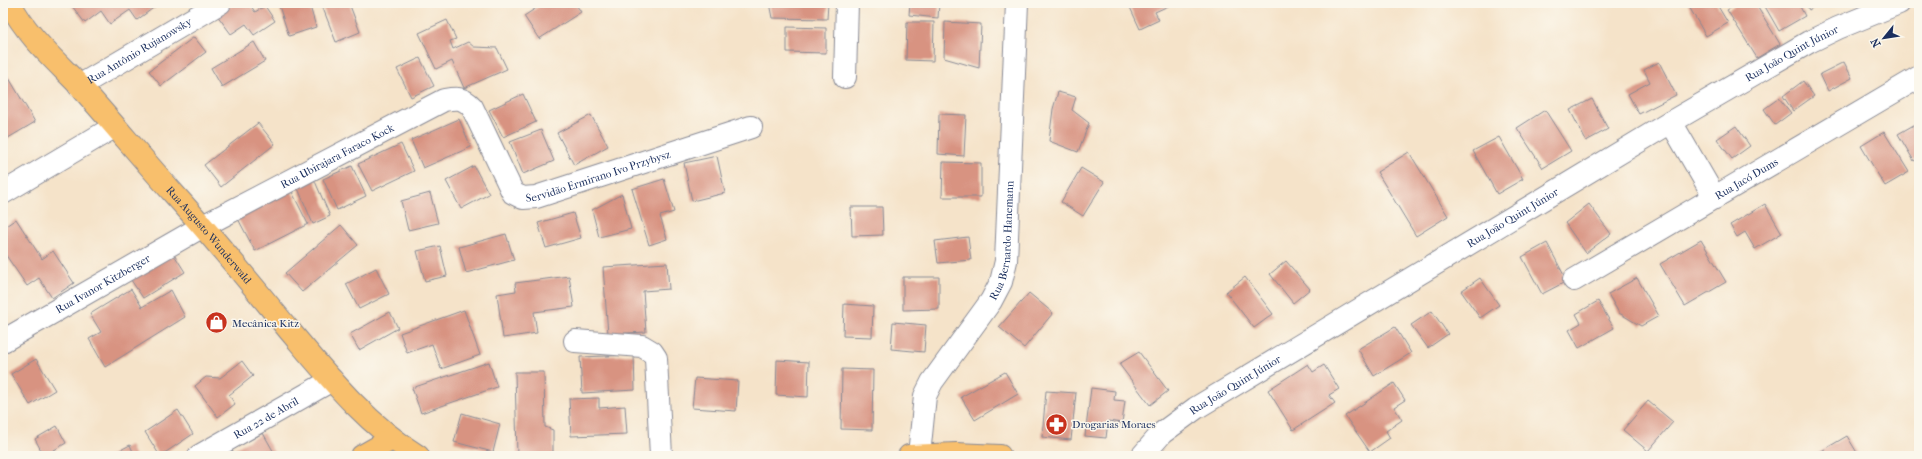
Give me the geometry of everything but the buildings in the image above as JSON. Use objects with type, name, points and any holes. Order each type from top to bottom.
[{"type":"main road","name":"Rua Augusto Wunderwald","points":[[10,3],[31,34],[203,226],[332,380],[356,405],[392,438],[418,456]]},
{"type":"main road","points":[[362,456],[392,438]]},
{"type":"main road","points":[[914,456],[1000,456]]},
{"type":"street","name":"Rua Antônio Rujanowsky","points":[[79,86],[220,3]]},
{"type":"street","points":[[845,77],[847,3]]},
{"type":"street","name":"Rua Bernardo Hanemann","points":[[914,456],[926,396],[932,382],[991,301],[1001,282],[1006,261],[1017,3]]},
{"type":"street","name":"Rua João Quint Júnior","points":[[1142,456],[1162,433],[1196,408],[1671,122],[1809,42],[1838,28],[1899,3]]},
{"type":"street","name":"Rua Jacó Dums","points":[[1574,280],[1919,77]]},
{"type":"street","name":"Rua Ubirajara Faraco Kock","points":[[203,226],[444,100],[457,97],[466,101],[472,107]]},
{"type":"street","name":"Servidão Ermirano Ivo Przybysz","points":[[472,107],[513,193],[523,198],[536,198],[751,128]]},
{"type":"street","points":[[1671,122],[1715,198]]},
{"type":"street","points":[[3,193],[114,127]]},
{"type":"street","name":"Rua Ivanor Kitzberger","points":[[3,341],[203,226]]},
{"type":"street","points":[[575,341],[642,346],[652,352],[656,358],[661,456]]},
{"type":"street","name":"Rua 22 de Abril","points":[[199,456],[332,380]]},
{"type":"place","name":"Mecânica Kitz","points":[[217,323]]},
{"type":"place","name":"Drogarias Moraes","points":[[1057,424]]}]
